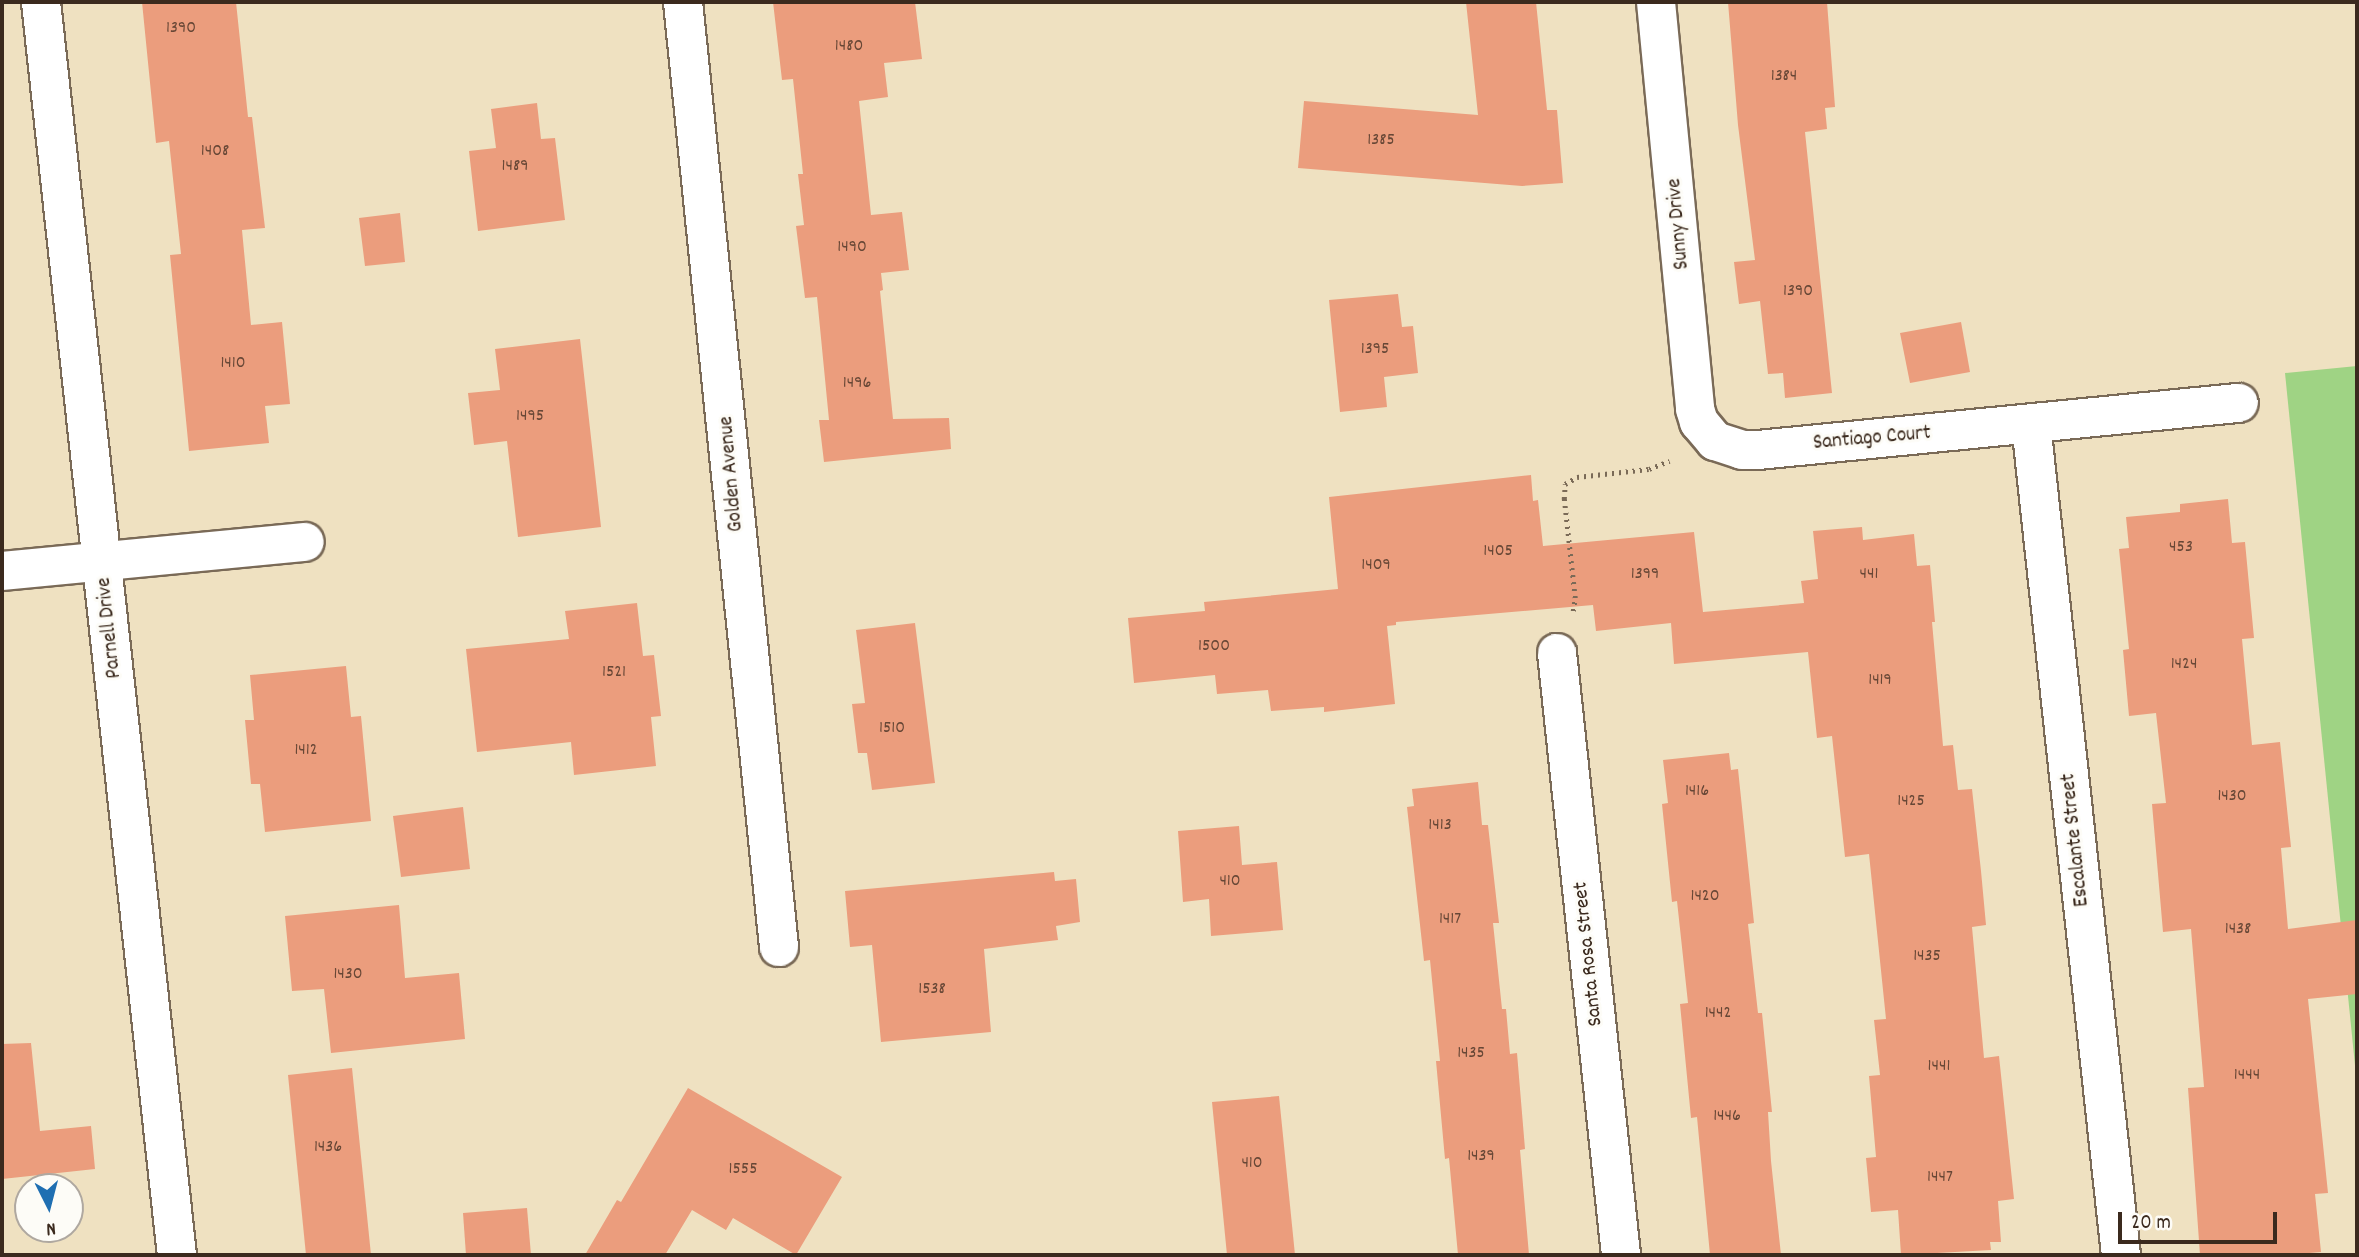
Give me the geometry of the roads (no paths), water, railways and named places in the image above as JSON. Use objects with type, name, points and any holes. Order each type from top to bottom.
[{"type":"street","name":"Parnell Drive","points":[[41,2],[177,1255]]},
{"type":"street","name":"Golden Avenue","points":[[683,2],[779,947]]},
{"type":"street","name":"Sunny Drive","points":[[1656,2],[1695,410],[1705,432],[1715,441]]},
{"type":"street","name":"Santiago Court","points":[[1715,441],[1742,450],[1758,450],[2239,403]]},
{"type":"street","name":"Escalante Street","points":[[2031,424],[2120,1255]]},
{"type":"street","points":[[2,571],[305,542]]},
{"type":"street","name":"Santa Rosa Street","points":[[1557,653],[1621,1255]]}]
